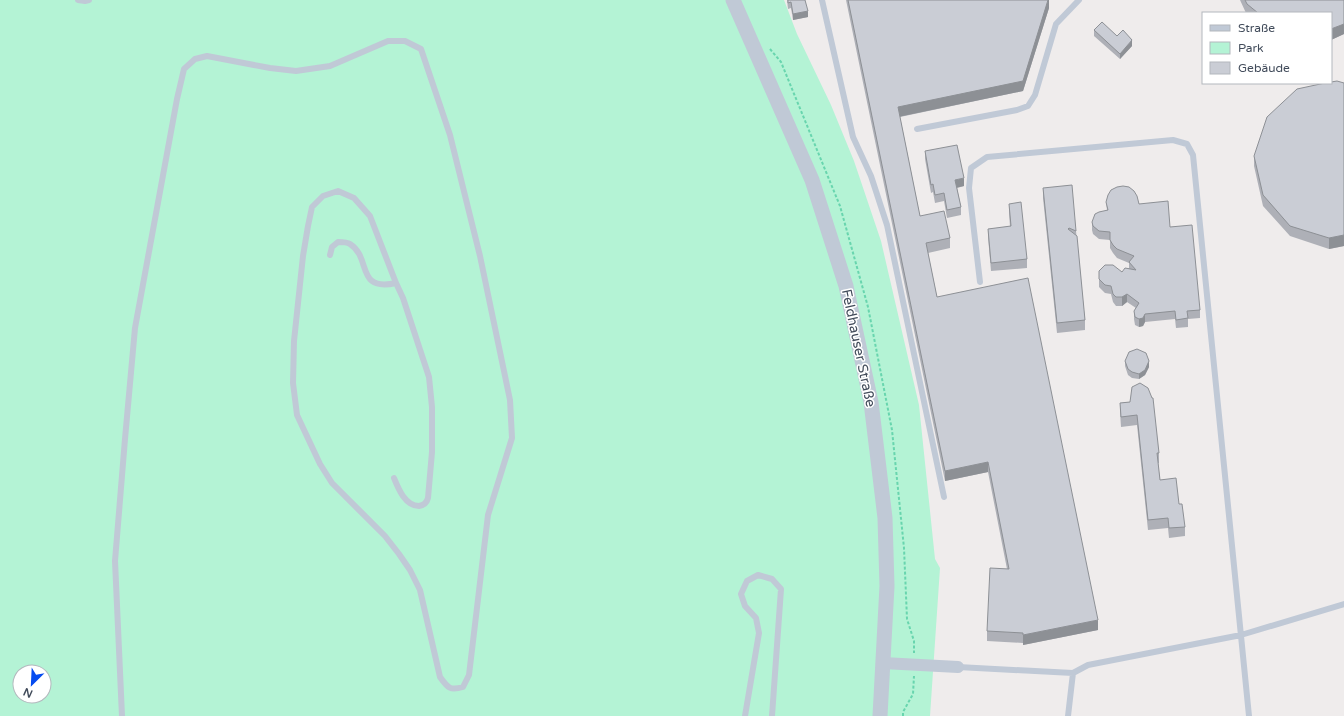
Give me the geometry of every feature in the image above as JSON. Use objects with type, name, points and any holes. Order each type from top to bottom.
[{"type":"street","name":"Feldhauser Straße","points":[[733,0],[812,180],[846,286],[871,402],[885,518],[887,586],[880,716]]},
{"type":"street","points":[[884,663],[958,666]]},
{"type":"lane","points":[[78,0],[89,0]]},
{"type":"lane","points":[[822,0],[853,137],[871,176],[887,225],[944,497]]},
{"type":"lane","points":[[917,129],[1018,110],[1028,106],[1035,95],[1056,24],[1079,0]]},
{"type":"lane","points":[[122,716],[115,561],[124,439],[135,328],[174,114],[184,69],[195,59],[207,56],[270,68],[296,71],[330,66],[388,41],[405,40],[421,49],[450,135],[480,256],[510,400],[512,438],[488,515],[469,675],[463,687],[454,690],[447,687],[440,677],[420,590],[410,570],[385,536],[332,483],[320,464],[297,415],[293,383],[294,341],[303,256],[312,207],[323,196],[338,191],[354,198],[370,216],[403,298],[429,377],[432,407],[432,452],[427,502],[424,505],[418,506],[408,501],[401,494],[394,478]]},
{"type":"lane","points":[[980,282],[969,188],[971,168],[987,157],[1173,140],[1187,144],[1193,155],[1250,716]]},
{"type":"lane","points":[[330,255],[332,247],[338,242],[349,243],[357,250],[369,278],[377,284],[386,285],[396,283]]},
{"type":"lane","points":[[745,716],[759,633],[756,618],[745,606],[741,594],[747,581],[758,575],[772,579],[781,589],[772,716]]},
{"type":"lane","points":[[958,666],[1073,673],[1088,665],[1241,635],[1344,604]]},
{"type":"lane","points":[[1068,716],[1073,673]]},
{"type":"green space","points":[[0,0],[784,0],[797,34],[831,105],[854,161],[881,241],[919,405],[935,559],[940,568],[930,716],[0,716]]},
{"type":"building","points":[[788,0],[805,0],[808,11],[793,14],[791,2],[788,3]]},
{"type":"building","points":[[848,0],[1048,0],[1023,81],[898,107],[920,216],[944,211],[950,238],[926,243],[937,297],[1028,278],[1098,620],[1023,635],[1023,633],[987,631],[990,568],[1009,569],[988,462],[945,471]]},
{"type":"building","points":[[1245,0],[1344,0],[1344,24],[1332,29],[1332,12],[1257,12],[1247,4]]},
{"type":"building","points":[[1102,22],[1117,36],[1123,30],[1132,40],[1120,54],[1094,30]]},
{"type":"building","points":[[1337,81],[1344,83],[1344,235],[1329,238],[1290,226],[1263,195],[1254,156],[1267,117],[1297,89],[1320,84],[1332,84],[1332,82]]},
{"type":"building","points":[[957,145],[964,178],[955,180],[961,207],[947,210],[944,193],[935,195],[933,184],[931,185],[925,151]]},
{"type":"building","points":[[1072,185],[1076,231],[1069,228],[1068,229],[1077,236],[1085,320],[1057,323],[1043,188]]},
{"type":"building","points":[[1123,186],[1129,187],[1134,191],[1139,204],[1168,201],[1170,227],[1192,225],[1200,310],[1187,311],[1188,318],[1176,320],[1175,311],[1145,314],[1143,318],[1139,319],[1135,317],[1134,311],[1139,303],[1127,294],[1122,297],[1116,297],[1113,294],[1111,286],[1105,285],[1099,279],[1099,271],[1105,265],[1113,265],[1122,272],[1125,268],[1136,270],[1129,262],[1134,256],[1117,249],[1110,240],[1110,232],[1099,231],[1093,226],[1092,222],[1095,214],[1108,210],[1106,202],[1111,190]]},
{"type":"building","points":[[1021,202],[1027,259],[991,263],[988,229],[1011,226],[1009,204]]},
{"type":"building","points":[[1137,349],[1146,353],[1149,361],[1145,370],[1139,374],[1128,369],[1125,361],[1129,352]]},
{"type":"building","points":[[1140,383],[1148,388],[1153,398],[1159,453],[1157,453],[1160,480],[1176,478],[1179,504],[1182,504],[1185,527],[1169,528],[1168,518],[1148,520],[1137,415],[1121,417],[1120,403],[1130,402],[1132,387]]}]
